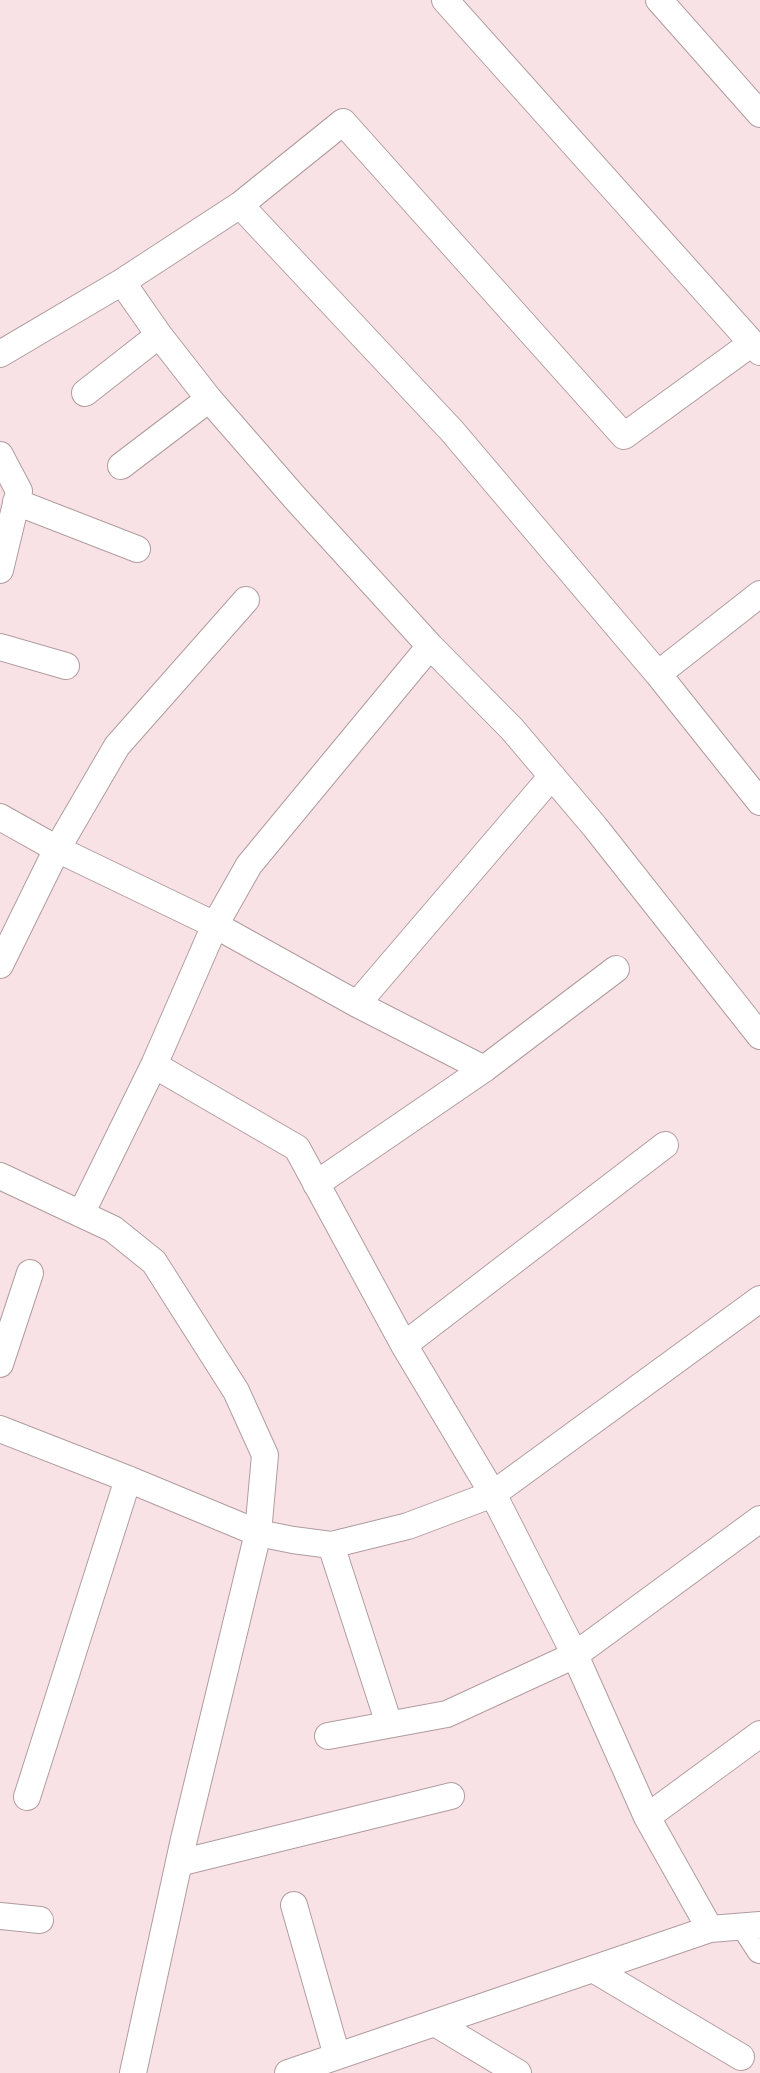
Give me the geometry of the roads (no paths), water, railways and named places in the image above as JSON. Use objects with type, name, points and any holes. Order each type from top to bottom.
[{"type":"street","points":[[0,354],[122,282],[240,205],[343,122],[624,436],[756,347],[445,0]]},
{"type":"street","points":[[659,0],[760,114]]},
{"type":"street","points":[[240,205],[452,431],[658,674],[760,802]]},
{"type":"street","points":[[122,282],[159,335],[209,399],[296,499],[430,646],[513,729],[760,1036]]},
{"type":"street","points":[[85,393],[159,335]]},
{"type":"street","points":[[121,466],[209,399]]},
{"type":"street","points":[[0,455],[19,491],[0,570]]},
{"type":"street","points":[[16,502],[137,549]]},
{"type":"street","points":[[658,674],[760,594]]},
{"type":"street","points":[[0,965],[57,849],[117,746],[246,600]]},
{"type":"street","points":[[81,1214],[153,1065],[215,925],[249,865],[430,646]]},
{"type":"street","points":[[0,647],[66,666]]},
{"type":"street","points":[[357,1004],[552,776]]},
{"type":"street","points":[[0,817],[57,849],[215,925],[357,1004],[484,1069]]},
{"type":"street","points":[[316,1184],[484,1069],[616,969]]},
{"type":"street","points":[[153,1065],[297,1148],[404,1345],[493,1494],[575,1655],[646,1817],[710,1929]]},
{"type":"street","points":[[404,1345],[665,1145]]},
{"type":"street","points":[[0,1176],[113,1229],[154,1262],[236,1391],[265,1455],[258,1533],[179,1863],[133,2073]]},
{"type":"street","points":[[0,1364],[30,1273]]},
{"type":"street","points":[[0,1429],[258,1533],[331,1545],[408,1526],[493,1494],[760,1299]]},
{"type":"street","points":[[27,1797],[128,1479]]},
{"type":"street","points":[[328,1736],[447,1714],[575,1655],[760,1519]]},
{"type":"street","points":[[331,1545],[389,1724]]},
{"type":"street","points":[[646,1817],[760,1734]]},
{"type":"street","points":[[179,1863],[452,1796]]},
{"type":"street","points":[[294,1905],[337,2056]]},
{"type":"street","points":[[0,1916],[40,1920]]},
{"type":"street","points":[[288,2073],[710,1929],[753,1926],[760,1950]]},
{"type":"street","points":[[593,1970],[741,2057]]},
{"type":"street","points":[[435,2023],[518,2073]]}]
